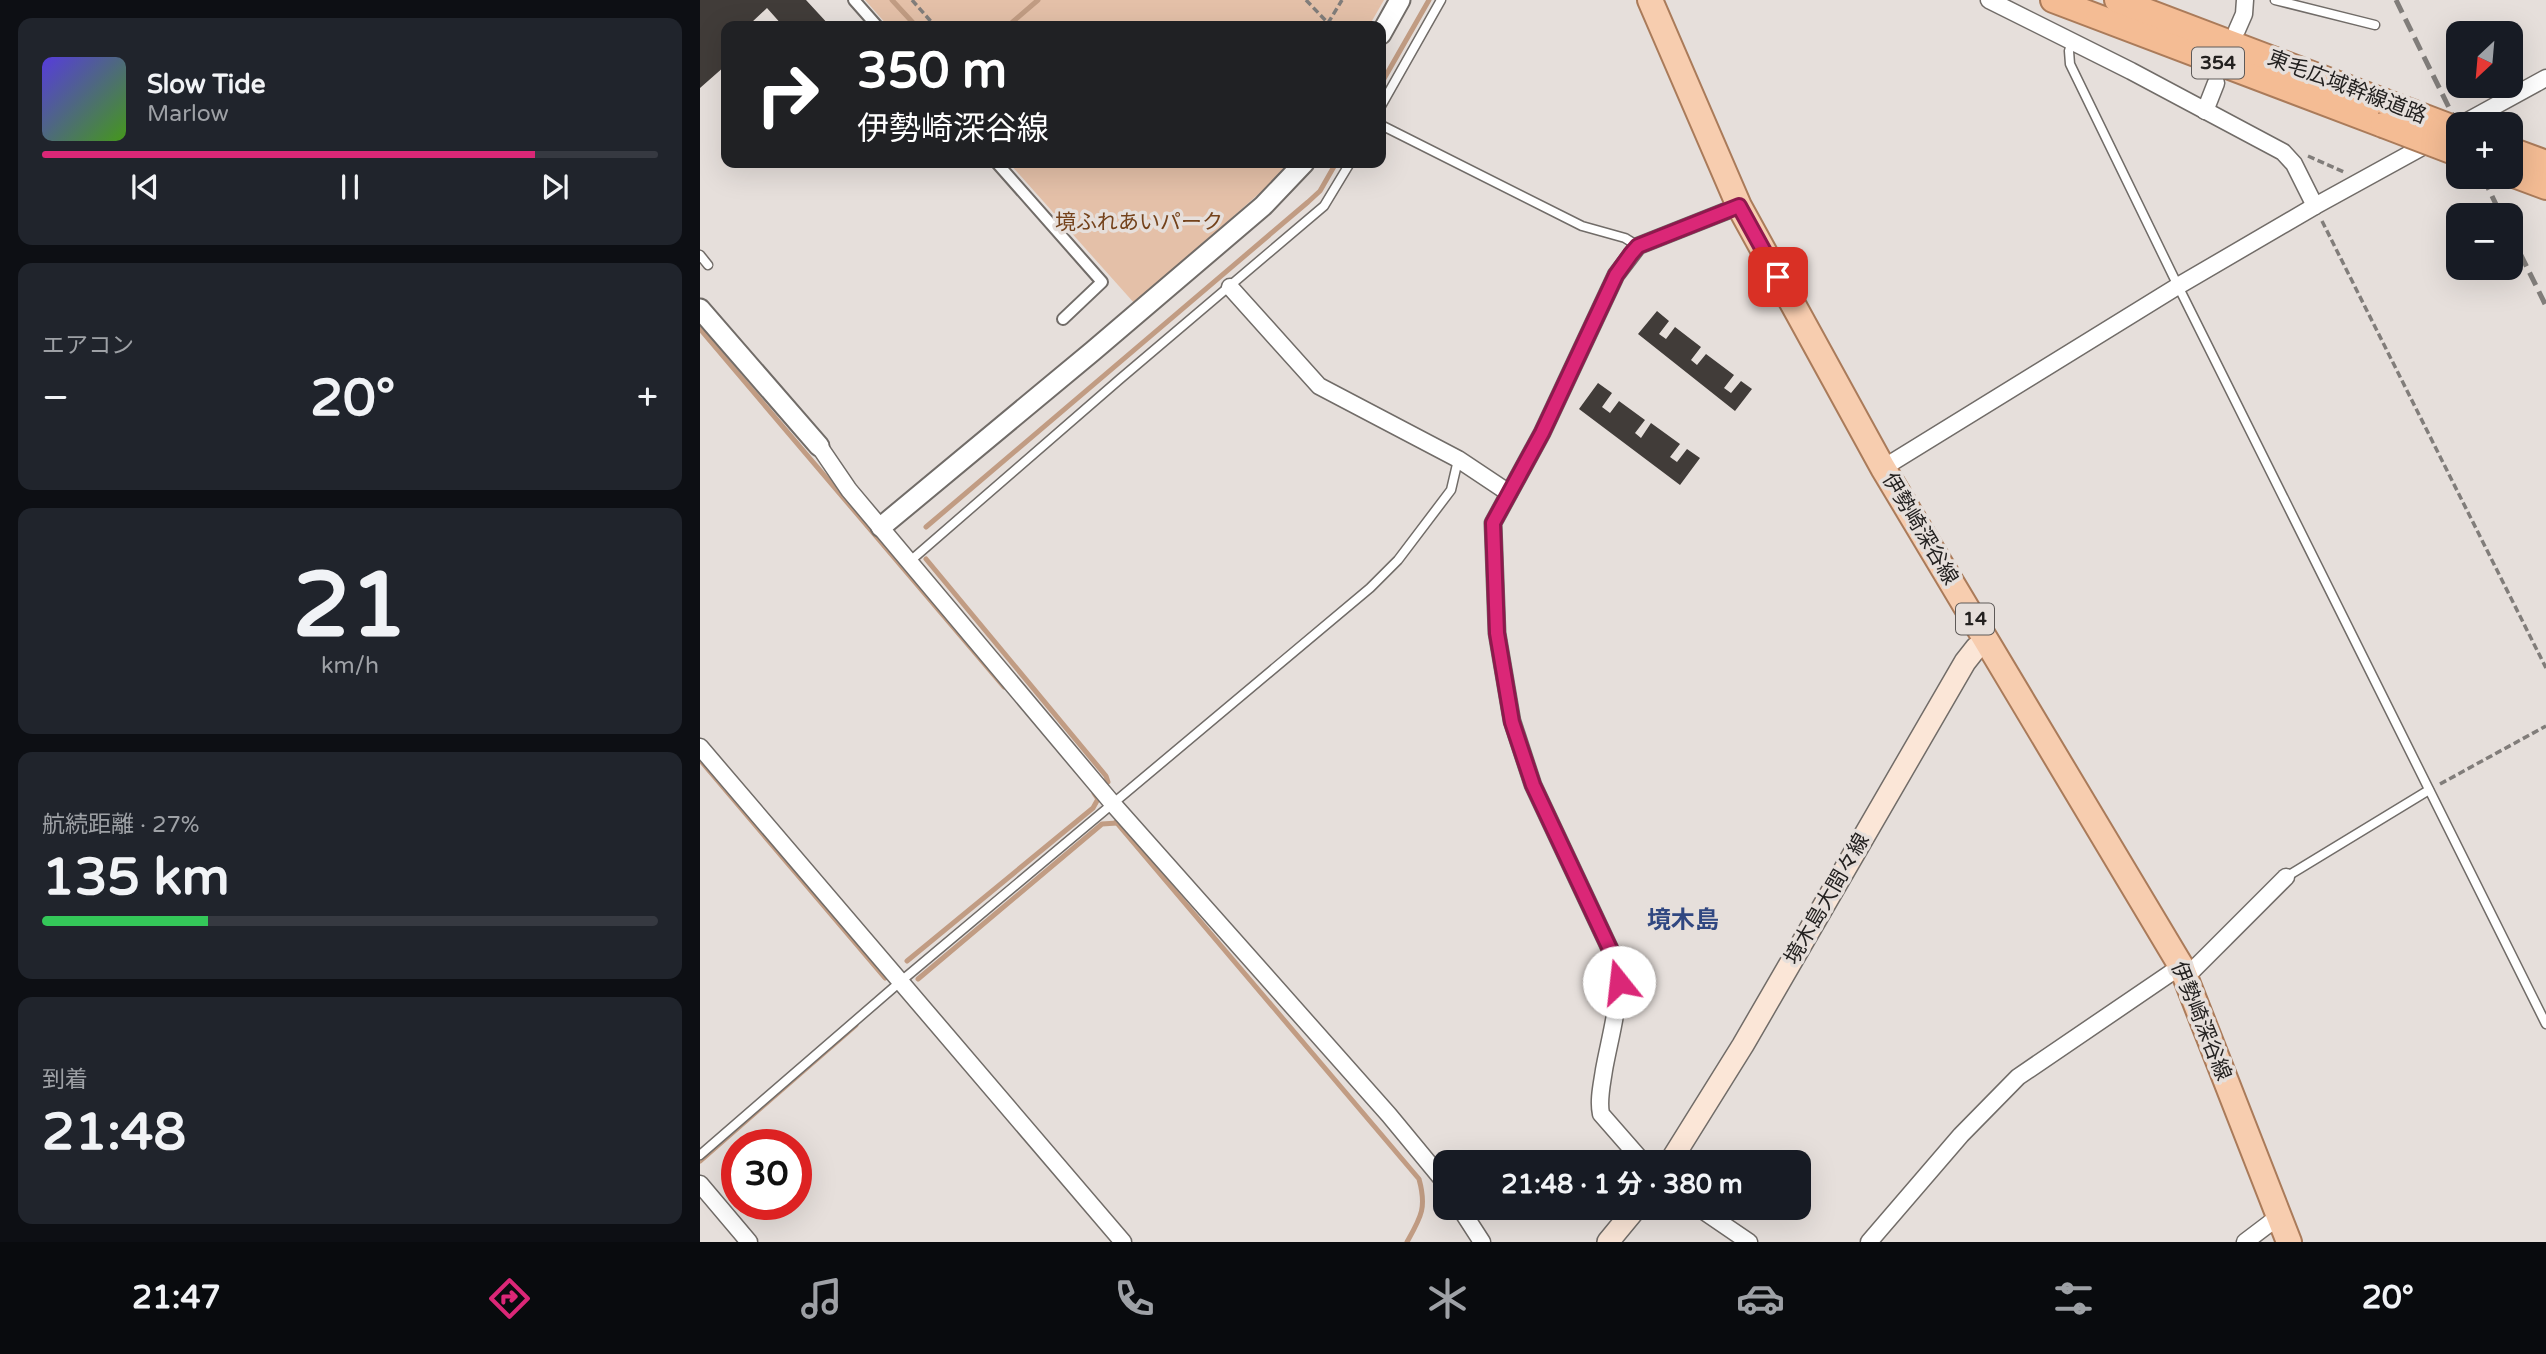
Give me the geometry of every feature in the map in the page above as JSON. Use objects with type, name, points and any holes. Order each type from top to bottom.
[{"type":"highway","name":"東毛広域幹線道路","points":[[2053,0],[2383,113],[2446,124]]},
{"type":"highway","name":"東毛広域幹線道路","points":[[2117,0],[2383,113],[2446,147]]},
{"type":"highway","points":[[2524,160],[2546,187]]},
{"type":"main road","name":"伊勢崎深谷線","points":[[1650,0],[1739,206],[1883,468],[2184,972],[2289,1242]]},
{"type":"main road","name":"境木島大間々線","points":[[1677,1150],[1743,1045],[1965,662],[1976,648],[1987,640]]},
{"type":"main road","points":[[1608,1242],[1626,1220]]},
{"type":"street","points":[[854,0],[873,21]]},
{"type":"street","points":[[1386,25],[1400,0]]},
{"type":"street","points":[[1989,0],[2283,152],[2294,164],[2315,206]]},
{"type":"street","points":[[2237,30],[2244,14],[2245,0]]},
{"type":"street","points":[[2486,112],[2546,78]]},
{"type":"street","points":[[2205,111],[2216,83]]},
{"type":"street","points":[[1883,468],[2178,286],[2315,206],[2446,135]]},
{"type":"street","points":[[1001,168],[1102,282],[1063,319]]},
{"type":"street","points":[[881,527],[1252,215],[1300,168]]},
{"type":"street","points":[[1632,1150],[1605,1122],[1599,1106],[1619,982],[1617,964],[1533,785],[1512,722],[1497,633],[1493,523],[1542,433],[1616,275],[1638,246],[1739,206]]},
{"type":"street","points":[[1230,287],[1319,386],[1458,459],[1509,493]]},
{"type":"street","points":[[700,309],[819,446],[849,489],[1113,804],[1433,1168]]},
{"type":"street","points":[[700,747],[1123,1242]]},
{"type":"street","points":[[1869,1242],[1961,1135],[2018,1077],[2184,972],[2286,877]]},
{"type":"street","points":[[700,1184],[749,1242]]},
{"type":"street","points":[[2245,1242],[2278,1217]]},
{"type":"street","points":[[1468,1220],[1482,1242]]},
{"type":"street","points":[[1717,1220],[1749,1242]]},
{"type":"lane","points":[[1386,97],[1441,0]]},
{"type":"lane","points":[[2274,0],[2375,25]]},
{"type":"lane","points":[[2072,41],[2069,51],[2070,65],[2546,1024]]},
{"type":"lane","points":[[1386,128],[1582,226],[1625,239],[1638,246]]},
{"type":"lane","points":[[909,562],[1324,206],[1347,168]]},
{"type":"lane","points":[[700,255],[708,265]]},
{"type":"lane","points":[[700,1155],[900,982],[1343,613],[1389,570],[1423,530],[1451,490],[1458,459]]},
{"type":"lane","points":[[2286,877],[2429,790]]},
{"type":"path","points":[[912,0],[931,21]]},
{"type":"path","points":[[1306,0],[1325,21]]},
{"type":"path","points":[[1330,21],[1342,0]]},
{"type":"path","points":[[2294,164],[2298,156],[2304,154],[2364,181]]},
{"type":"path","points":[[2315,206],[2546,668]]},
{"type":"path","points":[[2429,790],[2546,726]]},
{"type":"green space","points":[[865,0],[1384,0],[1372,21],[884,21]]},
{"type":"green space","name":"境ふれあいパーク","points":[[1013,168],[1284,168],[1263,190],[1135,304]]},
{"type":"building","points":[[700,0],[806,0],[825,21],[779,21],[767,8],[753,21],[721,21],[721,70],[700,88]]},
{"type":"building","points":[[1657,311],[1669,321],[1659,334],[1666,339],[1675,327],[1701,347],[1691,360],[1697,365],[1706,354],[1734,375],[1724,388],[1731,393],[1741,381],[1752,389],[1735,411],[1638,334]]},
{"type":"building","points":[[1598,383],[1612,393],[1602,407],[1610,413],[1619,401],[1645,420],[1635,433],[1641,438],[1651,423],[1680,444],[1670,457],[1677,462],[1687,449],[1700,458],[1680,485],[1579,409]]},
{"type":"waterway","points":[[892,0],[911,21]]},
{"type":"waterway","points":[[1014,21],[1038,0]]},
{"type":"waterway","points":[[1386,75],[1429,0]]},
{"type":"waterway","points":[[926,527],[1308,202],[1320,191],[1333,168]]},
{"type":"waterway","points":[[700,329],[1004,687]]},
{"type":"waterway","points":[[926,559],[1106,776],[1108,782]]},
{"type":"waterway","points":[[700,760],[885,978]]},
{"type":"waterway","points":[[907,961],[1093,808],[1098,799],[1094,793]]},
{"type":"waterway","points":[[1116,822],[1419,1179],[1421,1212],[1407,1242]]},
{"type":"waterway","points":[[918,979],[1102,824],[1117,823]]},
{"type":"waterway","points":[[700,1161],[856,1025]]},
{"type":"railway","points":[[2396,0],[2451,112]]},
{"type":"railway","points":[[2489,189],[2495,203]]},
{"type":"railway","points":[[2523,259],[2546,306]]},
{"type":"district","name":"境木島","points":[[1683,920]]},
{"type":"route","points":[[1619,982],[1617,964],[1533,785],[1512,722],[1497,633],[1493,523],[1542,433],[1616,275],[1638,246],[1739,206],[1778,277]]}]
